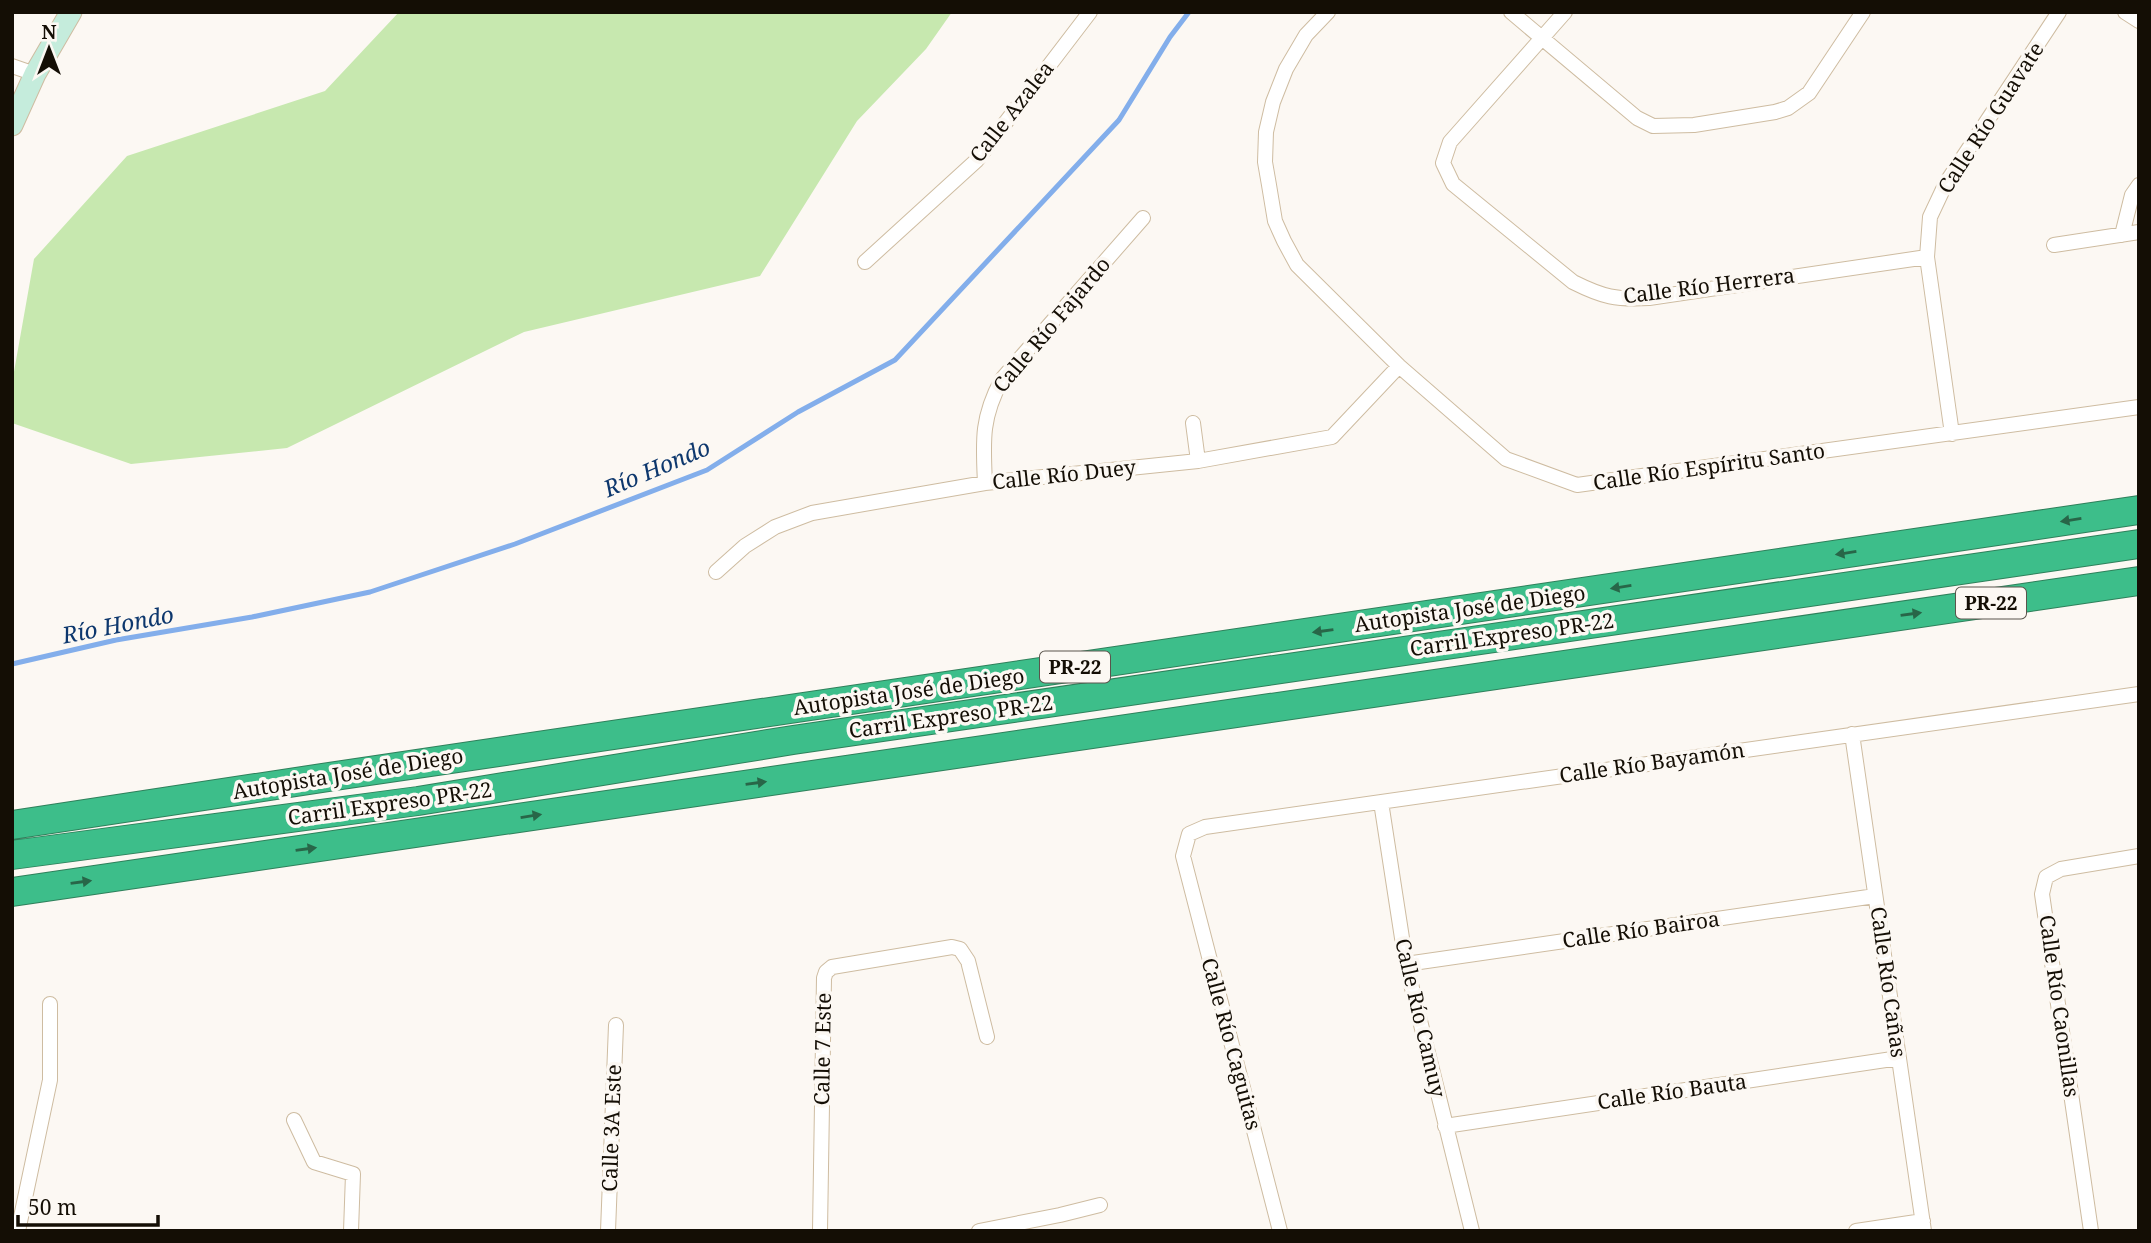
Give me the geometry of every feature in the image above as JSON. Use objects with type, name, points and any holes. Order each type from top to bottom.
[{"type":"highway","name":"Autopista José de Diego","points":[[12,825],[2139,510]]},
{"type":"highway","name":"Carril Expreso PR-22","points":[[12,855],[418,801],[793,740],[2139,544]]},
{"type":"highway","name":"PR-22","points":[[13,892],[2139,581]]},
{"type":"street","points":[[12,125],[35,74],[71,12]]},
{"type":"street","name":"Calle Azalea","points":[[865,262],[977,160],[1090,12]]},
{"type":"street","name":"Calle Río Espíritu Santo","points":[[1328,12],[1306,35],[1286,69],[1273,102],[1266,132],[1265,162],[1275,220],[1297,265],[1399,366],[1506,459],[1577,485],[2139,407]]},
{"type":"street","points":[[1511,12],[1637,118],[1654,126],[1694,125],[1788,108],[1809,93],[1863,12]]},
{"type":"street","name":"Calle Río Herrera","points":[[1565,12],[1450,142],[1443,163],[1452,184],[1573,282],[1596,293],[1620,299],[1649,298],[1927,257]]},
{"type":"street","name":"Calle Río Guavate","points":[[1952,434],[1927,257],[1930,217],[1946,183],[2059,12]]},
{"type":"street","points":[[2125,12],[2139,21]]},
{"type":"street","points":[[12,65],[35,74]]},
{"type":"street","points":[[2122,235],[2132,195],[2139,184]]},
{"type":"street","name":"Calle Río Fajardo","points":[[985,483],[982,433],[992,398],[1002,379],[1143,218]]},
{"type":"street","points":[[2054,245],[2139,232]]},
{"type":"street","name":"Calle Río Duey","points":[[716,572],[744,546],[775,527],[812,513],[985,483],[1198,461],[1332,437],[1399,366]]},
{"type":"street","points":[[1193,423],[1198,461]]},
{"type":"street","name":"Calle Río Bayamón","points":[[1182,856],[1189,834],[1205,827],[2139,694]]},
{"type":"street","name":"Calle Río Cañas","points":[[1852,734],[1924,1226]]},
{"type":"street","name":"Calle Río Camuy","points":[[1381,802],[1406,964],[1472,1231]]},
{"type":"street","name":"Calle Río Caguitas","points":[[1182,856],[1280,1231]]},
{"type":"street","name":"Calle Río Caonillas","points":[[2091,1231],[2042,894],[2046,877],[2061,869],[2139,856]]},
{"type":"street","name":"Calle Río Bairoa","points":[[1406,964],[1875,896]]},
{"type":"street","name":"Calle 7 Este","points":[[820,1231],[826,972],[832,967],[952,947],[960,949],[968,961],[987,1037]]},
{"type":"street","points":[[18,1231],[50,1080],[50,1004]]},
{"type":"street","name":"Calle 3A Este","points":[[608,1231],[616,1025]]},
{"type":"street","name":"Calle Río Bauta","points":[[1445,1126],[1899,1058]]},
{"type":"street","points":[[294,1120],[314,1162],[353,1174],[351,1231]]},
{"type":"street","points":[[979,1231],[1100,1205]]},
{"type":"street","points":[[1060,1215],[1065,1231]]},
{"type":"street","points":[[1856,1231],[1924,1226]]},
{"type":"green space","points":[[399,12],[952,12],[926,49],[857,121],[760,276],[524,332],[287,448],[131,464],[12,423],[12,383],[34,259],[127,156],[325,91]]},
{"type":"waterway","name":"Río Hondo","points":[[12,664],[116,640],[252,617],[370,592],[515,544],[707,470],[798,412],[895,360],[1119,120],[1170,37],[1189,12]]}]
